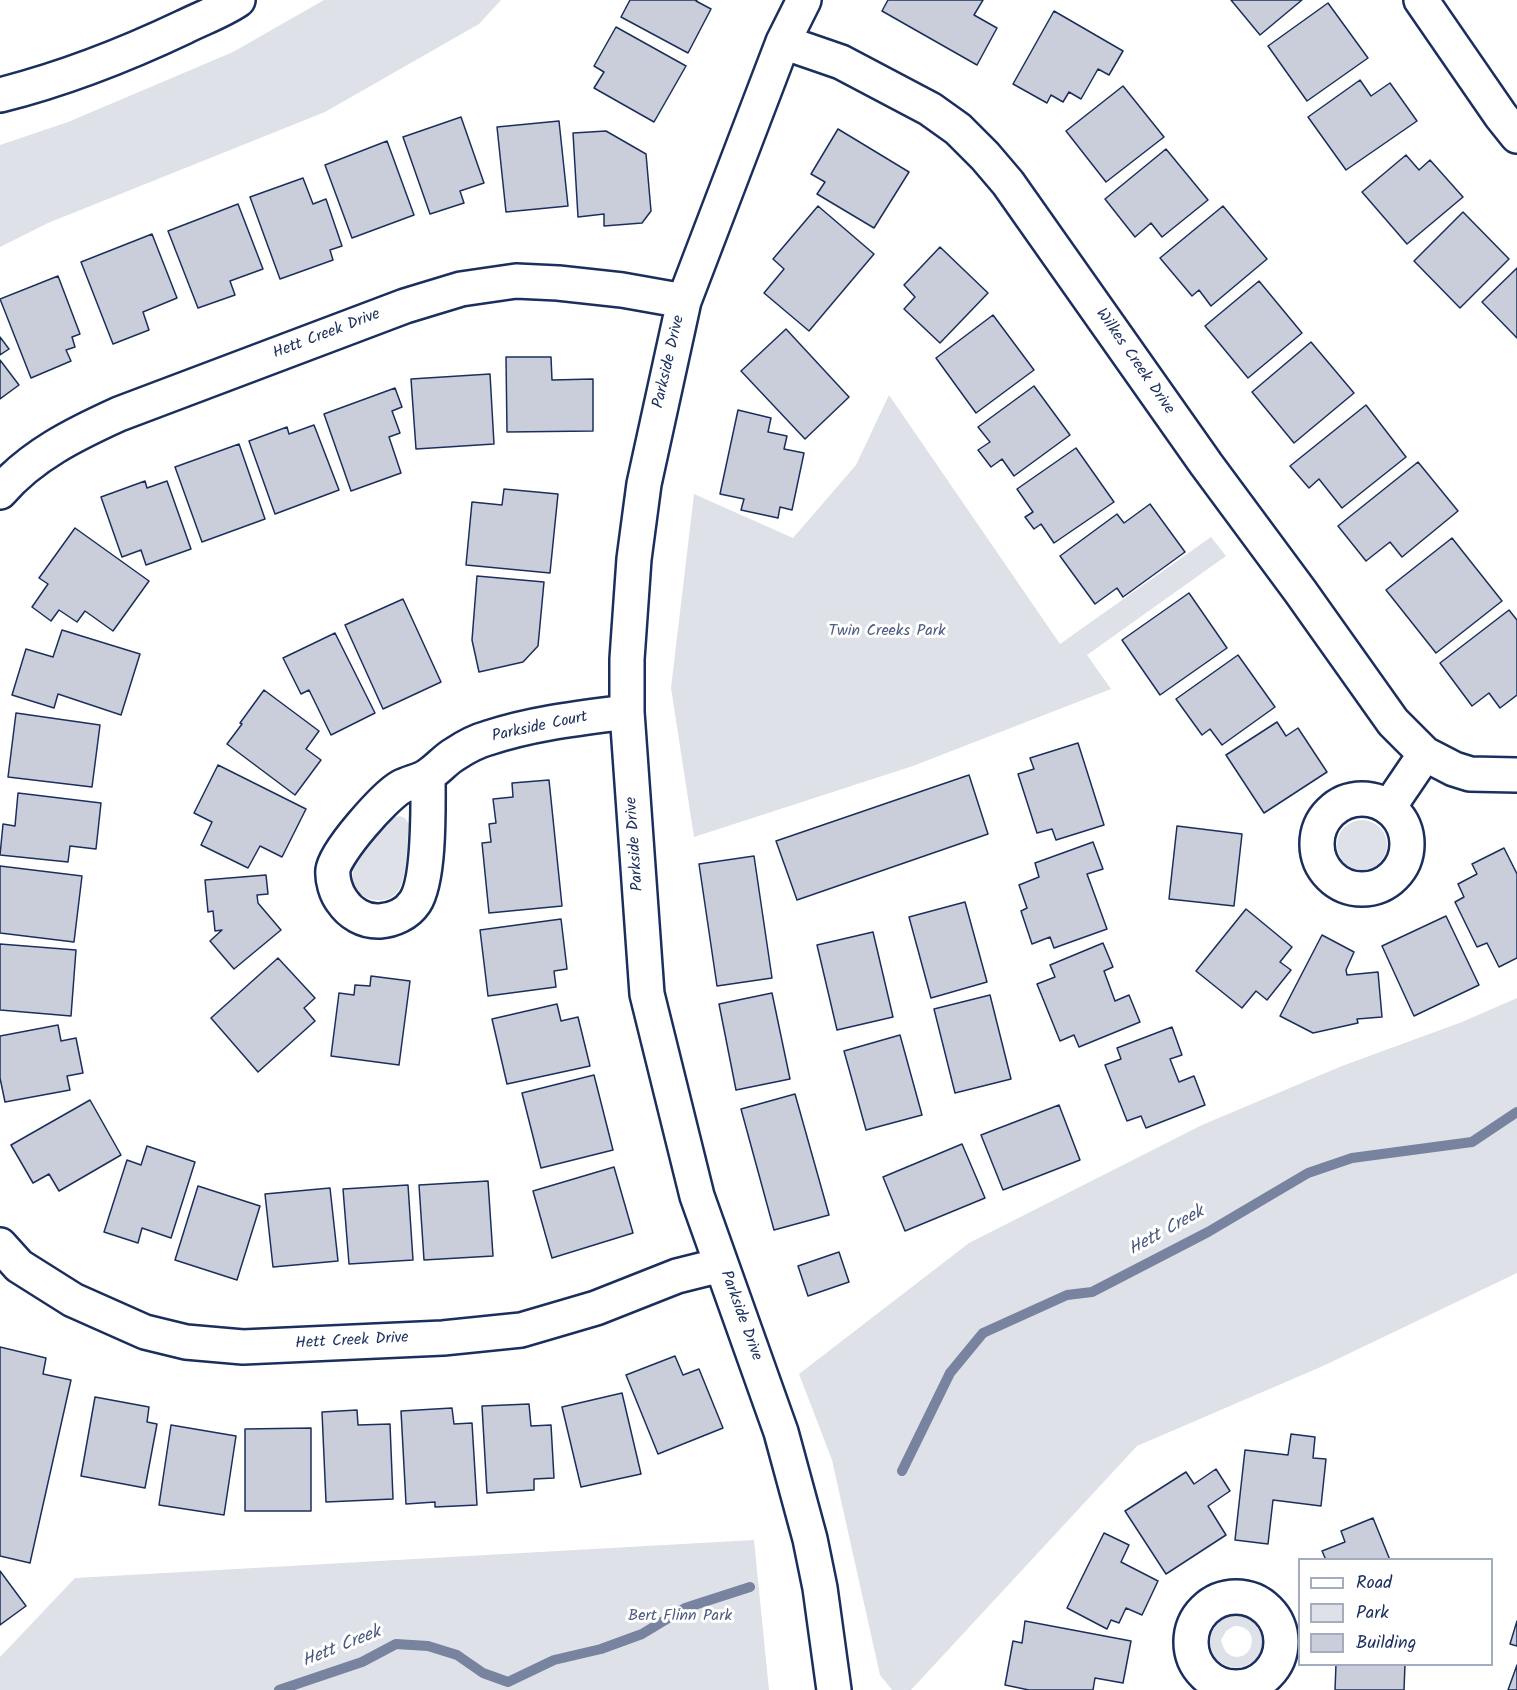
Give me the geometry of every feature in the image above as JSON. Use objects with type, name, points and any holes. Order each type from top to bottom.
[{"type":"street","points":[[0,94],[51,81],[118,57],[238,0]]},
{"type":"street","name":"Parkside Drive","points":[[804,0],[783,42],[684,301],[657,419],[634,559],[627,658],[627,712],[647,994],[697,1196],[781,1432],[810,1539],[820,1588],[834,1690]]},
{"type":"street","points":[[1421,0],[1517,136]]},
{"type":"street","name":"Wilkes Creek Drive","points":[[783,42],[841,62],[930,109],[958,129],[1008,183],[1206,464],[1393,722],[1425,754],[1454,769],[1470,774],[1517,775]]},
{"type":"street","name":"Hett Creek Drive","points":[[0,492],[10,480],[37,457],[75,434],[118,414],[405,306],[461,289],[516,281],[558,283],[622,290],[684,301]]},
{"type":"street","name":"Parkside Court","points":[[428,776],[454,754],[485,739],[556,721],[627,712]]},
{"type":"street","points":[[1389,807],[1425,754]]},
{"type":"street","name":"Hett Creek Drive","points":[[0,1245],[19,1266],[73,1300],[145,1332],[186,1342],[243,1347],[443,1338],[521,1329],[596,1308],[677,1276],[721,1265]]},
{"type":"green space","points":[[324,0],[501,0],[479,24],[325,112],[48,223],[0,247],[0,145],[68,122],[233,52]]},
{"type":"green space","name":"Twin Creeks Park","points":[[889,395],[1060,644],[1211,537],[1226,556],[1087,655],[1111,689],[913,766],[694,837],[671,688],[694,494],[793,538],[856,465]]},
{"type":"green space","points":[[400,816],[405,818],[409,824],[405,867],[400,888],[386,899],[369,899],[356,889],[353,881],[355,866],[391,819]]},
{"type":"green space","points":[[1362,820],[1380,827],[1387,845],[1380,863],[1362,870],[1344,863],[1337,845],[1344,827]]},
{"type":"green space","points":[[1517,998],[1517,1273],[1323,1366],[1137,1446],[911,1690],[892,1690],[880,1675],[832,1460],[799,1374],[969,1243],[1202,1125],[1342,1066],[1462,1022]]},
{"type":"green space","name":"Bert Flinn Park","points":[[754,1540],[769,1690],[0,1690],[0,1657],[75,1578]]},
{"type":"green space","points":[[1235,1615],[1246,1618],[1260,1631],[1262,1649],[1251,1663],[1240,1667],[1229,1666],[1220,1662],[1214,1654],[1211,1636],[1215,1627],[1223,1619]],"holes":[[[1234,1626],[1243,1627],[1249,1631],[1251,1637],[1250,1649],[1240,1657],[1232,1656],[1226,1651],[1221,1640],[1226,1631]]]},
{"type":"building","points":[[630,0],[697,0],[711,9],[688,53],[621,17]]},
{"type":"building","points":[[888,0],[983,0],[974,15],[997,28],[977,65],[882,11]]},
{"type":"building","points":[[1231,0],[1302,0],[1260,35]]},
{"type":"building","points":[[1328,3],[1368,58],[1307,101],[1268,46]]},
{"type":"building","points":[[1054,11],[1123,51],[1109,75],[1098,69],[1081,99],[1069,92],[1063,102],[1051,95],[1047,103],[1013,84]]},
{"type":"building","points":[[616,27],[686,66],[654,122],[594,88],[604,72],[594,66]]},
{"type":"building","points":[[1360,80],[1371,96],[1390,83],[1417,121],[1346,170],[1308,117]]},
{"type":"building","points":[[1123,86],[1164,137],[1106,182],[1066,131]]},
{"type":"building","points":[[461,117],[484,183],[460,191],[464,203],[430,214],[403,137]]},
{"type":"building","points":[[559,121],[568,206],[506,212],[497,127]]},
{"type":"building","points":[[838,129],[909,172],[874,228],[817,194],[825,182],[811,174]]},
{"type":"building","points":[[606,131],[646,154],[651,211],[642,223],[604,226],[604,214],[578,217],[573,133]]},
{"type":"building","points":[[387,141],[414,215],[352,238],[325,165]]},
{"type":"building","points":[[1166,149],[1208,200],[1162,237],[1151,223],[1135,237],[1105,199]]},
{"type":"building","points":[[1406,155],[1419,170],[1430,160],[1463,197],[1407,244],[1362,192]]},
{"type":"building","points":[[303,178],[313,204],[326,199],[342,246],[330,250],[333,260],[280,279],[250,197]]},
{"type":"building","points":[[238,204],[263,269],[230,281],[235,295],[198,308],[168,231]]},
{"type":"building","points":[[818,206],[874,254],[809,331],[764,293],[784,269],[773,259]]},
{"type":"building","points":[[1223,206],[1267,259],[1211,306],[1199,290],[1192,296],[1160,258]]},
{"type":"building","points":[[1463,212],[1509,259],[1460,308],[1414,261]]},
{"type":"building","points":[[152,234],[177,298],[143,312],[149,330],[113,344],[81,262]]},
{"type":"building","points":[[940,247],[988,293],[940,343],[904,309],[915,297],[904,285]]},
{"type":"building","points":[[1517,268],[1517,338],[1482,302]]},
{"type":"building","points":[[58,276],[80,334],[72,337],[75,347],[66,350],[71,361],[31,378],[0,299]]},
{"type":"building","points":[[1259,281],[1302,333],[1248,378],[1205,326]]},
{"type":"building","points":[[993,315],[1034,370],[976,413],[936,358]]},
{"type":"building","points":[[786,329],[849,397],[805,439],[741,371]]},
{"type":"building","points":[[0,337],[9,349],[0,355]]},
{"type":"building","points":[[1311,342],[1354,393],[1294,443],[1252,392]]},
{"type":"building","points":[[506,357],[551,357],[552,380],[593,379],[593,431],[507,432]]},
{"type":"building","points":[[0,360],[19,385],[0,399]]},
{"type":"building","points":[[490,374],[494,444],[416,449],[411,379]]},
{"type":"building","points":[[1034,386],[1070,435],[1014,476],[1002,459],[991,467],[978,450],[990,442],[978,427]]},
{"type":"building","points":[[395,388],[402,407],[392,411],[400,433],[389,437],[401,473],[351,491],[324,414]]},
{"type":"building","points":[[1366,405],[1406,457],[1342,508],[1319,479],[1309,488],[1290,466]]},
{"type":"building","points":[[738,410],[771,418],[768,432],[787,436],[784,449],[804,453],[792,510],[780,507],[778,518],[741,510],[744,499],[720,494]]},
{"type":"building","points":[[314,425],[339,490],[275,514],[249,441],[287,427],[289,434]]},
{"type":"building","points":[[239,444],[265,519],[202,542],[175,467]]},
{"type":"building","points":[[1076,448],[1114,502],[1054,543],[1041,524],[1034,529],[1025,517],[1033,512],[1017,489]]},
{"type":"building","points":[[1418,462],[1458,511],[1402,557],[1390,542],[1366,561],[1338,526]]},
{"type":"building","points":[[145,481],[147,488],[167,481],[191,549],[146,565],[141,550],[122,557],[101,497]]},
{"type":"building","points":[[504,489],[558,494],[550,573],[466,565],[472,502],[502,505]]},
{"type":"building","points":[[1150,504],[1185,552],[1123,597],[1117,588],[1095,604],[1060,556],[1117,514],[1124,523]]},
{"type":"building","points":[[75,528],[149,581],[113,631],[85,611],[77,622],[59,610],[51,621],[32,607],[48,584],[39,578]]},
{"type":"building","points":[[1452,538],[1502,601],[1436,653],[1386,590]]},
{"type":"building","points":[[477,576],[544,582],[538,646],[523,662],[479,672],[472,640]]},
{"type":"building","points":[[1189,593],[1227,648],[1160,695],[1122,640]]},
{"type":"building","points":[[403,599],[441,682],[383,709],[345,625]]},
{"type":"building","points":[[1509,610],[1517,620],[1517,695],[1500,708],[1489,693],[1472,706],[1440,663]]},
{"type":"building","points":[[62,630],[140,654],[121,715],[58,694],[54,708],[12,695],[26,649],[53,657]]},
{"type":"building","points":[[335,633],[375,713],[331,735],[309,690],[301,694],[283,658]]},
{"type":"building","points":[[1238,655],[1275,707],[1222,745],[1210,729],[1202,735],[1176,699]]},
{"type":"building","points":[[264,690],[319,731],[306,749],[321,760],[295,795],[227,744]]},
{"type":"building","points":[[16,713],[100,725],[92,787],[8,777]]},
{"type":"building","points":[[1277,722],[1286,736],[1298,728],[1327,772],[1264,813],[1226,755]]},
{"type":"building","points":[[1078,743],[1104,825],[1056,840],[1052,829],[1037,833],[1018,774],[1034,769],[1030,758]]},
{"type":"building","points":[[218,765],[306,809],[282,857],[260,846],[248,868],[201,845],[212,822],[194,813]]},
{"type":"building","points":[[969,775],[988,834],[797,900],[776,841]]},
{"type":"building","points":[[549,780],[562,906],[489,913],[482,843],[491,842],[489,824],[496,823],[493,799],[513,797],[512,783]]},
{"type":"building","points":[[18,793],[101,803],[96,849],[70,846],[68,862],[0,855],[3,824],[15,826]]},
{"type":"building","points":[[1177,826],[1242,834],[1234,906],[1169,899]]},
{"type":"building","points":[[1093,842],[1103,869],[1087,874],[1107,929],[1054,948],[1050,937],[1032,944],[1021,911],[1027,908],[1019,885],[1039,877],[1035,863]]},
{"type":"building","points":[[1504,848],[1517,874],[1517,958],[1499,967],[1487,943],[1477,947],[1455,902],[1464,897],[1458,884],[1477,874],[1472,864]]},
{"type":"building","points":[[754,856],[772,978],[717,986],[699,864]]},
{"type":"building","points":[[0,866],[82,876],[74,942],[0,933]]},
{"type":"building","points":[[266,875],[268,894],[257,895],[258,903],[281,930],[234,969],[210,941],[222,930],[215,931],[213,911],[208,912],[205,880]]},
{"type":"building","points":[[965,902],[987,982],[931,998],[909,917]]},
{"type":"building","points":[[1246,909],[1292,947],[1280,962],[1291,970],[1267,1000],[1256,991],[1242,1008],[1196,971]]},
{"type":"building","points":[[1446,916],[1479,985],[1414,1016],[1382,946]]},
{"type":"building","points":[[561,919],[567,969],[554,971],[556,987],[488,996],[480,930]]},
{"type":"building","points":[[873,932],[893,1017],[837,1030],[817,945]]},
{"type":"building","points":[[1322,935],[1354,952],[1346,970],[1347,975],[1378,972],[1382,1017],[1357,1019],[1358,1023],[1313,1033],[1280,1016]]},
{"type":"building","points":[[1103,943],[1113,967],[1104,971],[1115,1001],[1129,995],[1140,1022],[1079,1047],[1074,1035],[1060,1041],[1037,984],[1055,977],[1050,965]]},
{"type":"building","points":[[0,944],[76,950],[71,1016],[0,1010]]},
{"type":"building","points":[[278,958],[315,998],[304,1008],[315,1021],[258,1072],[211,1018]]},
{"type":"building","points":[[371,976],[410,981],[399,1065],[331,1056],[339,993],[354,995],[355,985],[370,986]]},
{"type":"building","points":[[772,993],[790,1079],[736,1090],[719,1004]]},
{"type":"building","points":[[990,995],[1011,1079],[955,1093],[934,1009]]},
{"type":"building","points":[[557,1004],[561,1021],[578,1017],[590,1066],[507,1084],[492,1019]]},
{"type":"building","points":[[58,1025],[61,1041],[76,1038],[83,1073],[67,1076],[70,1090],[5,1102],[0,1078],[0,1036]]},
{"type":"building","points":[[1172,1027],[1182,1055],[1170,1059],[1179,1082],[1194,1076],[1205,1105],[1146,1128],[1141,1116],[1127,1121],[1105,1065],[1121,1059],[1117,1048]]},
{"type":"building","points":[[900,1035],[922,1115],[866,1130],[844,1051]]},
{"type":"building","points":[[594,1075],[613,1150],[541,1168],[522,1093]]},
{"type":"building","points":[[795,1094],[829,1215],[774,1230],[741,1109]]},
{"type":"building","points":[[90,1100],[121,1155],[59,1191],[49,1174],[33,1183],[11,1145]]},
{"type":"building","points":[[1059,1105],[1080,1160],[1003,1190],[981,1135]]},
{"type":"building","points":[[962,1144],[985,1198],[905,1231],[883,1177]]},
{"type":"building","points":[[147,1146],[195,1162],[171,1238],[142,1228],[138,1243],[104,1232],[127,1160],[141,1165]]},
{"type":"building","points":[[614,1167],[633,1233],[552,1258],[533,1191]]},
{"type":"building","points":[[488,1181],[493,1256],[424,1260],[419,1185]]},
{"type":"building","points":[[408,1185],[413,1260],[349,1264],[343,1189]]},
{"type":"building","points":[[198,1186],[260,1206],[237,1280],[175,1260]]},
{"type":"building","points":[[330,1188],[338,1261],[273,1267],[265,1194]]},
{"type":"building","points":[[839,1252],[849,1282],[808,1296],[798,1266]]},
{"type":"building","points":[[0,1347],[46,1358],[43,1374],[71,1380],[30,1563],[0,1556]]},
{"type":"building","points":[[675,1356],[683,1375],[699,1369],[723,1428],[658,1454],[626,1375]]},
{"type":"building","points":[[622,1393],[641,1474],[581,1487],[562,1407]]},
{"type":"building","points":[[95,1397],[149,1407],[147,1422],[157,1424],[145,1488],[81,1476]]},
{"type":"building","points":[[529,1404],[531,1426],[551,1425],[554,1478],[534,1479],[534,1490],[487,1493],[482,1406]]},
{"type":"building","points":[[452,1408],[454,1424],[472,1423],[477,1505],[435,1507],[435,1502],[406,1504],[401,1411]]},
{"type":"building","points":[[357,1410],[358,1425],[390,1424],[393,1499],[326,1502],[322,1412]]},
{"type":"building","points":[[171,1425],[236,1436],[224,1515],[159,1505]]},
{"type":"building","points":[[311,1428],[311,1511],[245,1511],[245,1429]]},
{"type":"building","points":[[1291,1434],[1315,1437],[1313,1458],[1326,1459],[1321,1506],[1273,1500],[1268,1544],[1235,1540],[1245,1450],[1288,1455]]},
{"type":"building","points":[[1216,1469],[1230,1491],[1208,1506],[1226,1535],[1166,1574],[1125,1511],[1186,1472],[1194,1484]]},
{"type":"building","points":[[1373,1518],[1389,1558],[1325,1558],[1322,1551],[1345,1542],[1341,1531]]},
{"type":"building","points":[[1104,1533],[1129,1545],[1121,1562],[1158,1581],[1142,1615],[1126,1608],[1119,1623],[1111,1620],[1107,1629],[1067,1608]]},
{"type":"building","points":[[0,1571],[26,1606],[0,1625]]},
{"type":"building","points":[[1025,1621],[1131,1641],[1123,1683],[1095,1678],[1093,1690],[1029,1690],[1005,1685],[1013,1641],[1022,1643]]},
{"type":"building","points":[[1517,1621],[1517,1646],[1510,1644]]},
{"type":"building","points":[[1517,1665],[1517,1690],[1508,1690]]},
{"type":"building","points":[[1336,1666],[1405,1666],[1404,1690],[1335,1690]]},
{"type":"waterway","name":"Hett Creek","points":[[902,1471],[950,1373],[983,1333],[1067,1295],[1092,1292],[1208,1232],[1308,1173],[1352,1158],[1472,1142],[1517,1112]]},
{"type":"waterway","name":"Hett Creek","points":[[279,1690],[362,1662],[396,1644],[428,1646],[457,1655],[483,1673],[508,1682],[554,1660],[601,1649],[642,1634],[685,1608],[750,1587]]}]
